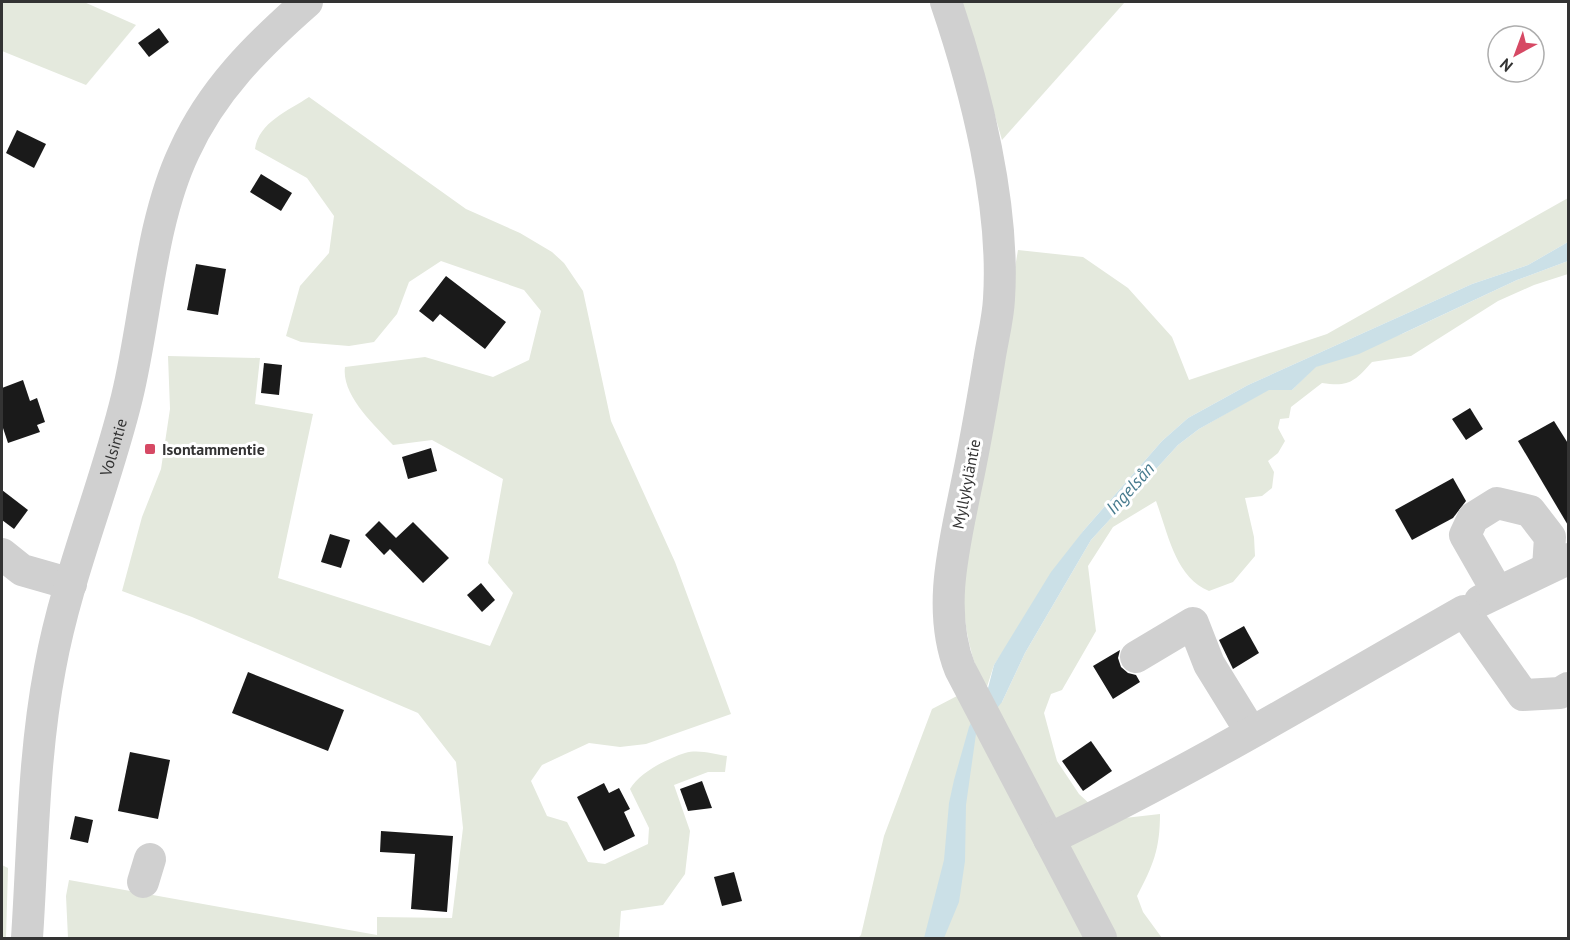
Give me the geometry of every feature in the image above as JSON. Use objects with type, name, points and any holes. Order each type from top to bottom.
[{"type":"street","name":"Volsintie","points":[[27,939],[35,798],[44,705],[54,648],[71,584],[126,404],[162,222],[183,153],[205,112],[231,75],[307,2]]},
{"type":"street","name":"Myllykyläntie","points":[[946,2],[975,101],[992,186],[999,245],[999,300],[956,535],[948,599],[953,651],[1101,939]]},
{"type":"street","points":[[1049,839],[1094,818],[1251,732],[1497,591],[1558,563],[1550,537],[1530,511],[1497,503],[1473,518],[1465,534],[1497,591]]},
{"type":"street","points":[[2,554],[22,570],[71,584]]},
{"type":"street","points":[[1464,611],[1523,695],[1560,693],[1569,688]]},
{"type":"street","points":[[1136,657],[1193,623],[1209,664],[1251,732]]},
{"type":"shaded area","points":[[2,2],[84,2],[136,25],[86,85],[2,51]]},
{"type":"shaded area","points":[[962,2],[1125,2],[1002,140]]},
{"type":"shaded area","points":[[309,97],[466,209],[520,233],[552,252],[564,263],[583,291],[611,421],[675,562],[731,714],[646,744],[620,747],[589,743],[542,765],[531,781],[547,816],[567,822],[588,862],[605,864],[648,844],[649,828],[630,789],[640,777],[662,763],[685,753],[701,752],[727,756],[725,772],[708,772],[674,785],[690,831],[685,874],[663,905],[621,911],[619,938],[68,938],[66,896],[69,880],[377,935],[377,917],[452,918],[463,828],[456,762],[418,713],[192,617],[122,591],[142,517],[161,469],[170,409],[168,356],[260,358],[255,404],[313,414],[278,578],[490,646],[513,593],[488,563],[503,479],[432,440],[393,445],[354,399],[345,378],[345,367],[425,357],[493,377],[529,360],[541,311],[524,290],[441,261],[409,282],[397,314],[374,342],[349,346],[301,342],[286,336],[300,286],[329,253],[334,216],[307,178],[255,149],[262,131],[268,124]]},
{"type":"shaded area","points":[[1568,198],[1568,242],[1528,265],[1472,284],[1248,385],[1188,418],[1162,441],[1084,530],[994,665],[984,696],[1002,702],[1025,653],[1091,540],[1178,445],[1199,429],[1269,389],[1292,390],[1315,367],[1404,333],[1517,280],[1568,261],[1568,274],[1534,285],[1498,301],[1411,356],[1372,362],[1350,382],[1322,383],[1291,407],[1289,418],[1280,419],[1278,428],[1285,441],[1278,453],[1268,461],[1274,472],[1272,488],[1262,496],[1245,498],[1254,537],[1255,556],[1233,582],[1209,591],[1188,576],[1174,553],[1156,501],[1113,527],[1088,566],[1096,631],[1062,690],[1051,694],[1044,713],[1057,761],[1079,794],[1107,820],[1160,814],[1159,837],[1154,857],[1137,896],[1143,912],[1162,938],[858,938],[861,935],[884,836],[932,709],[982,683],[966,628],[963,570],[1018,250],[1083,257],[1128,288],[1172,337],[1189,380],[1327,334]]},
{"type":"shaded area","points":[[2,865],[8,868],[6,938],[2,938]]},
{"type":"water","name":"Ingelsån","points":[[1568,242],[1568,261],[1517,280],[1359,354],[1316,367],[1292,390],[1269,390],[1199,429],[1178,445],[1091,540],[1025,653],[1002,702],[976,734],[966,805],[965,861],[959,902],[944,938],[924,938],[944,860],[949,803],[954,780],[969,727],[988,688],[994,665],[1051,572],[1084,530],[1162,441],[1188,418],[1248,385],[1472,284],[1528,265]]},
{"type":"building","points":[[159,28],[169,42],[149,57],[138,43]]},
{"type":"building","points":[[17,130],[46,144],[34,168],[6,153]]},
{"type":"building","points":[[261,174],[292,193],[281,211],[250,192]]},
{"type":"building","points":[[196,264],[226,269],[218,315],[187,310]]},
{"type":"building","points":[[446,276],[506,322],[485,349],[440,314],[433,322],[419,311]]},
{"type":"building","points":[[264,363],[282,365],[279,395],[261,393]]},
{"type":"building","points":[[23,380],[30,401],[37,398],[45,422],[37,425],[40,432],[8,443],[2,425],[2,388]]},
{"type":"building","points":[[1470,408],[1483,429],[1466,440],[1452,419]]},
{"type":"building","points":[[1554,421],[1569,445],[1569,527],[1518,441]]},
{"type":"building","points":[[431,448],[437,471],[408,479],[402,457]]},
{"type":"building","points":[[1453,478],[1466,501],[1453,518],[1412,540],[1395,510]]},
{"type":"building","points":[[2,490],[28,510],[14,529],[2,520]]},
{"type":"building","points":[[379,521],[396,538],[413,522],[449,558],[423,583],[390,549],[384,555],[365,535]]},
{"type":"building","points":[[330,534],[350,540],[341,568],[321,562]]},
{"type":"building","points":[[481,583],[495,600],[482,612],[467,595]]},
{"type":"building","points":[[1244,626],[1259,653],[1233,669],[1219,640]]},
{"type":"building","points":[[1120,650],[1118,658],[1121,667],[1128,673],[1136,675],[1140,682],[1113,699],[1093,666]]},
{"type":"building","points":[[248,672],[344,710],[328,751],[232,713]]},
{"type":"building","points":[[1091,741],[1112,771],[1083,791],[1062,761]]},
{"type":"building","points":[[130,752],[170,760],[158,819],[118,811]]},
{"type":"building","points":[[702,781],[712,808],[688,811],[680,789]]},
{"type":"building","points":[[604,783],[609,793],[619,788],[630,809],[624,812],[635,836],[604,851],[577,797]]},
{"type":"building","points":[[75,816],[93,820],[88,843],[70,839]]},
{"type":"building","points":[[381,831],[453,836],[447,912],[411,909],[415,854],[380,852]]},
{"type":"building","points":[[734,872],[742,901],[722,906],[714,877]]},
{"type":"place","name":"Isontammentie","points":[[150,449]]}]
